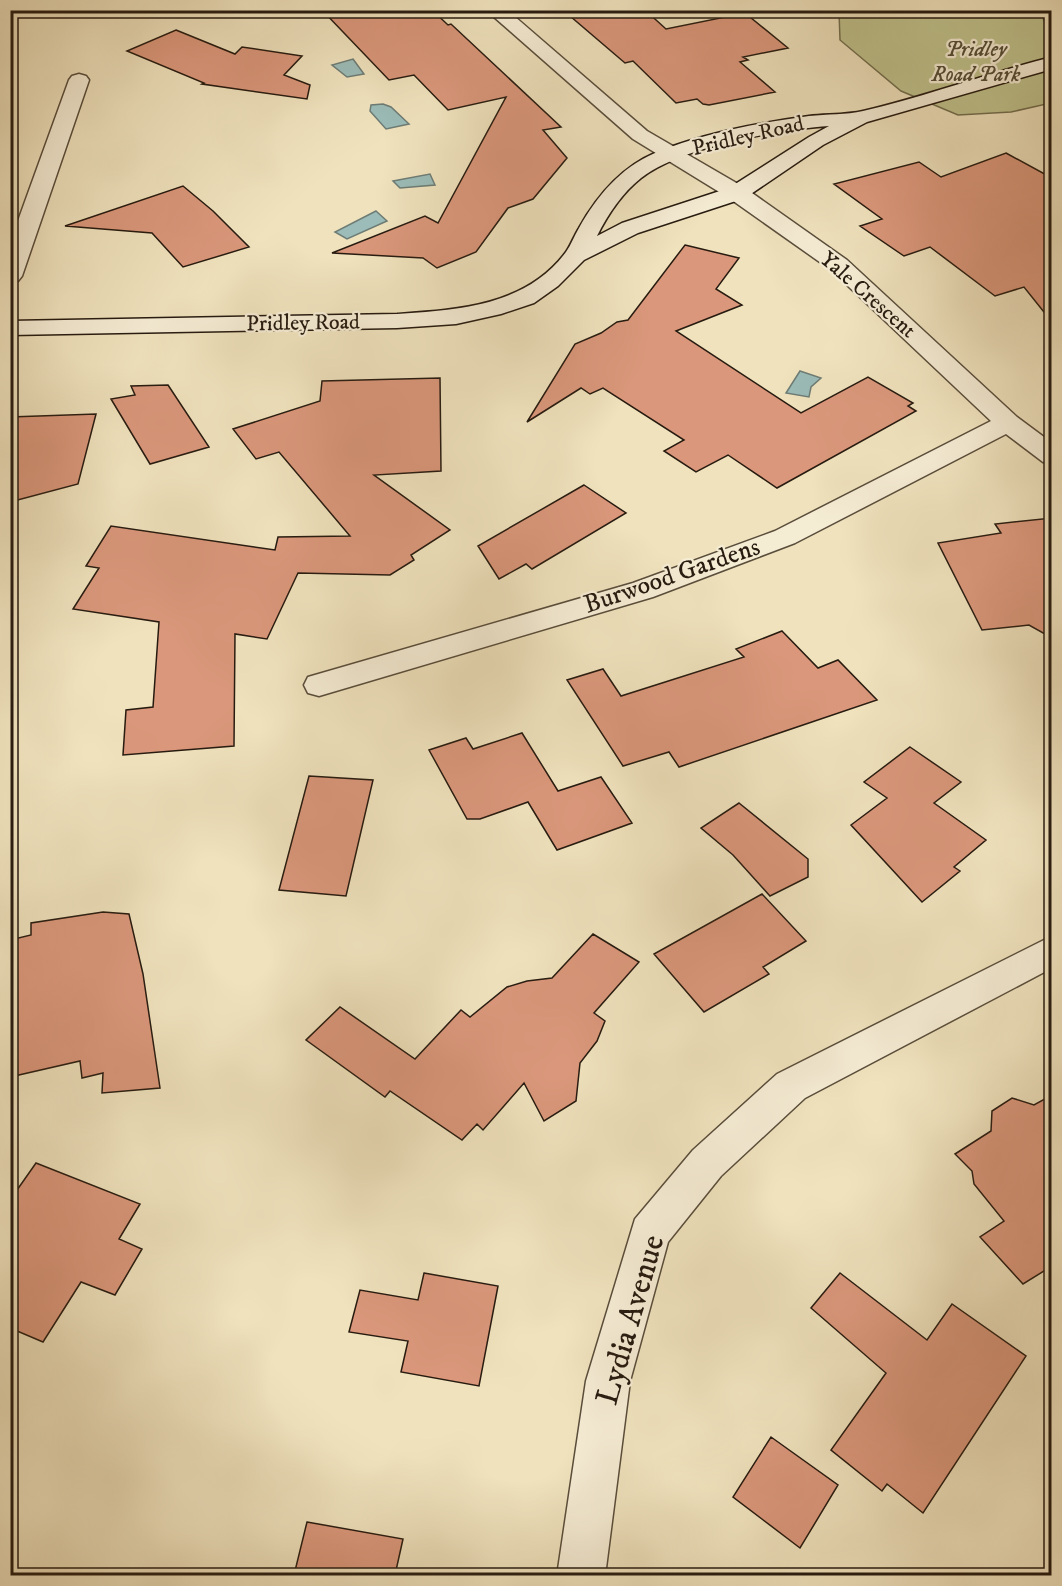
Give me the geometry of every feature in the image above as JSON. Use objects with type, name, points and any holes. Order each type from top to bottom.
[{"type":"street","name":"Yale Crescent","points":[[495,10],[640,135],[737,193],[839,265],[1008,423],[1052,456]]},
{"type":"street","name":"Pridley Road","points":[[10,328],[397,321],[456,317],[493,309],[526,298],[550,281],[576,255],[630,228],[737,193],[816,141],[860,118],[1052,63]]},
{"type":"street","points":[[10,276],[79,80]]},
{"type":"street","name":"Pridley Road","points":[[576,255],[588,229],[626,180],[644,166],[670,154],[707,143],[817,121],[860,118]]},
{"type":"street","name":"Burwood Gardens","points":[[319,685],[643,590],[785,537],[1008,423]]},
{"type":"street","name":"Lydia Avenue","points":[[581,1575],[608,1381],[650,1233],[707,1163],[791,1086],[1052,951]]},
{"type":"green space","name":"Pridley Road Park","points":[[839,11],[1051,11],[1051,103],[1011,112],[958,115],[901,91],[840,40]]},
{"type":"water","points":[[353,59],[364,74],[347,77],[332,65]]},
{"type":"water","points":[[383,104],[391,107],[409,124],[386,129],[370,111],[371,105]]},
{"type":"water","points":[[430,174],[435,185],[400,188],[393,181]]},
{"type":"water","points":[[376,211],[387,221],[347,239],[335,232]]},
{"type":"water","points":[[800,371],[821,378],[811,387],[809,397],[786,393]]},
{"type":"building","points":[[322,10],[432,10],[448,25],[451,24],[561,127],[543,130],[567,158],[533,199],[508,208],[476,252],[437,268],[423,258],[332,253],[425,216],[438,223],[506,97],[448,110],[414,75],[389,80]]},
{"type":"building","points":[[563,10],[645,10],[666,29],[745,13],[788,48],[743,57],[748,60],[740,62],[775,92],[709,105],[697,99],[676,103],[633,61],[625,63]]},
{"type":"building","points":[[176,30],[235,54],[242,47],[302,56],[284,75],[310,85],[307,99],[202,84],[204,83],[127,51]]},
{"type":"building","points":[[1006,153],[1052,178],[1052,322],[1024,287],[995,296],[930,247],[904,256],[860,226],[882,219],[834,184],[919,162],[941,177]]},
{"type":"building","points":[[183,186],[213,211],[249,247],[183,267],[152,233],[65,226]]},
{"type":"building","points":[[685,245],[739,258],[716,289],[742,305],[676,331],[801,413],[868,377],[913,403],[908,406],[916,411],[777,488],[728,455],[696,472],[664,451],[684,440],[603,388],[590,394],[581,388],[527,422],[575,344],[601,333],[617,322],[628,320]]},
{"type":"building","points":[[440,378],[441,471],[374,475],[450,530],[411,555],[414,560],[390,575],[298,573],[267,639],[235,634],[234,746],[123,755],[126,710],[153,707],[159,622],[73,609],[99,568],[86,566],[111,526],[275,550],[278,537],[350,536],[279,452],[256,459],[233,429],[320,401],[322,381]]},
{"type":"building","points":[[168,385],[209,447],[150,464],[111,399],[135,395],[131,386]]},
{"type":"building","points":[[96,414],[78,484],[10,502],[10,417]]},
{"type":"building","points":[[584,485],[626,513],[532,569],[526,564],[499,579],[478,546]]},
{"type":"building","points":[[1052,518],[1052,638],[1029,625],[982,630],[938,543],[1001,533],[995,524]]},
{"type":"building","points":[[782,631],[818,668],[838,660],[877,700],[679,767],[669,752],[623,766],[567,680],[603,669],[621,696],[744,657],[736,649]]},
{"type":"building","points":[[522,733],[558,791],[601,777],[632,823],[557,850],[528,802],[480,819],[467,819],[429,750],[466,738],[473,749]]},
{"type":"building","points":[[910,747],[961,782],[934,803],[986,840],[954,867],[960,871],[922,902],[851,825],[887,798],[864,782]]},
{"type":"building","points":[[309,776],[373,780],[346,896],[279,890]]},
{"type":"building","points":[[739,803],[808,859],[808,877],[770,896],[733,855],[701,828]]},
{"type":"building","points":[[762,894],[806,941],[763,967],[769,974],[704,1012],[654,954]]},
{"type":"building","points":[[103,912],[129,914],[143,974],[160,1088],[102,1093],[103,1073],[82,1078],[80,1061],[10,1077],[10,940],[31,935],[31,923]]},
{"type":"building","points":[[593,934],[639,962],[594,1013],[605,1021],[597,1041],[580,1063],[576,1101],[544,1121],[524,1083],[483,1130],[477,1124],[462,1140],[390,1091],[385,1097],[306,1040],[340,1007],[415,1059],[461,1010],[470,1017],[507,987],[527,981],[552,978]]},
{"type":"building","points":[[1052,1095],[1052,1266],[1023,1284],[980,1237],[1004,1221],[974,1184],[972,1171],[955,1154],[991,1131],[992,1111],[1012,1098],[1034,1105]]},
{"type":"building","points":[[36,1163],[140,1204],[119,1239],[142,1249],[115,1295],[81,1282],[43,1342],[10,1328],[10,1200]]},
{"type":"building","points":[[424,1273],[498,1286],[479,1386],[401,1372],[408,1341],[349,1332],[360,1290],[418,1300]]},
{"type":"building","points":[[840,1273],[927,1340],[952,1304],[1026,1356],[923,1513],[887,1484],[882,1491],[831,1450],[886,1373],[811,1308]]},
{"type":"building","points":[[771,1437],[838,1485],[800,1548],[733,1497]]},
{"type":"building","points":[[307,1522],[403,1539],[395,1575],[294,1575]]},
{"type":"waterway","points":[[1045,10],[1047,21]]}]
